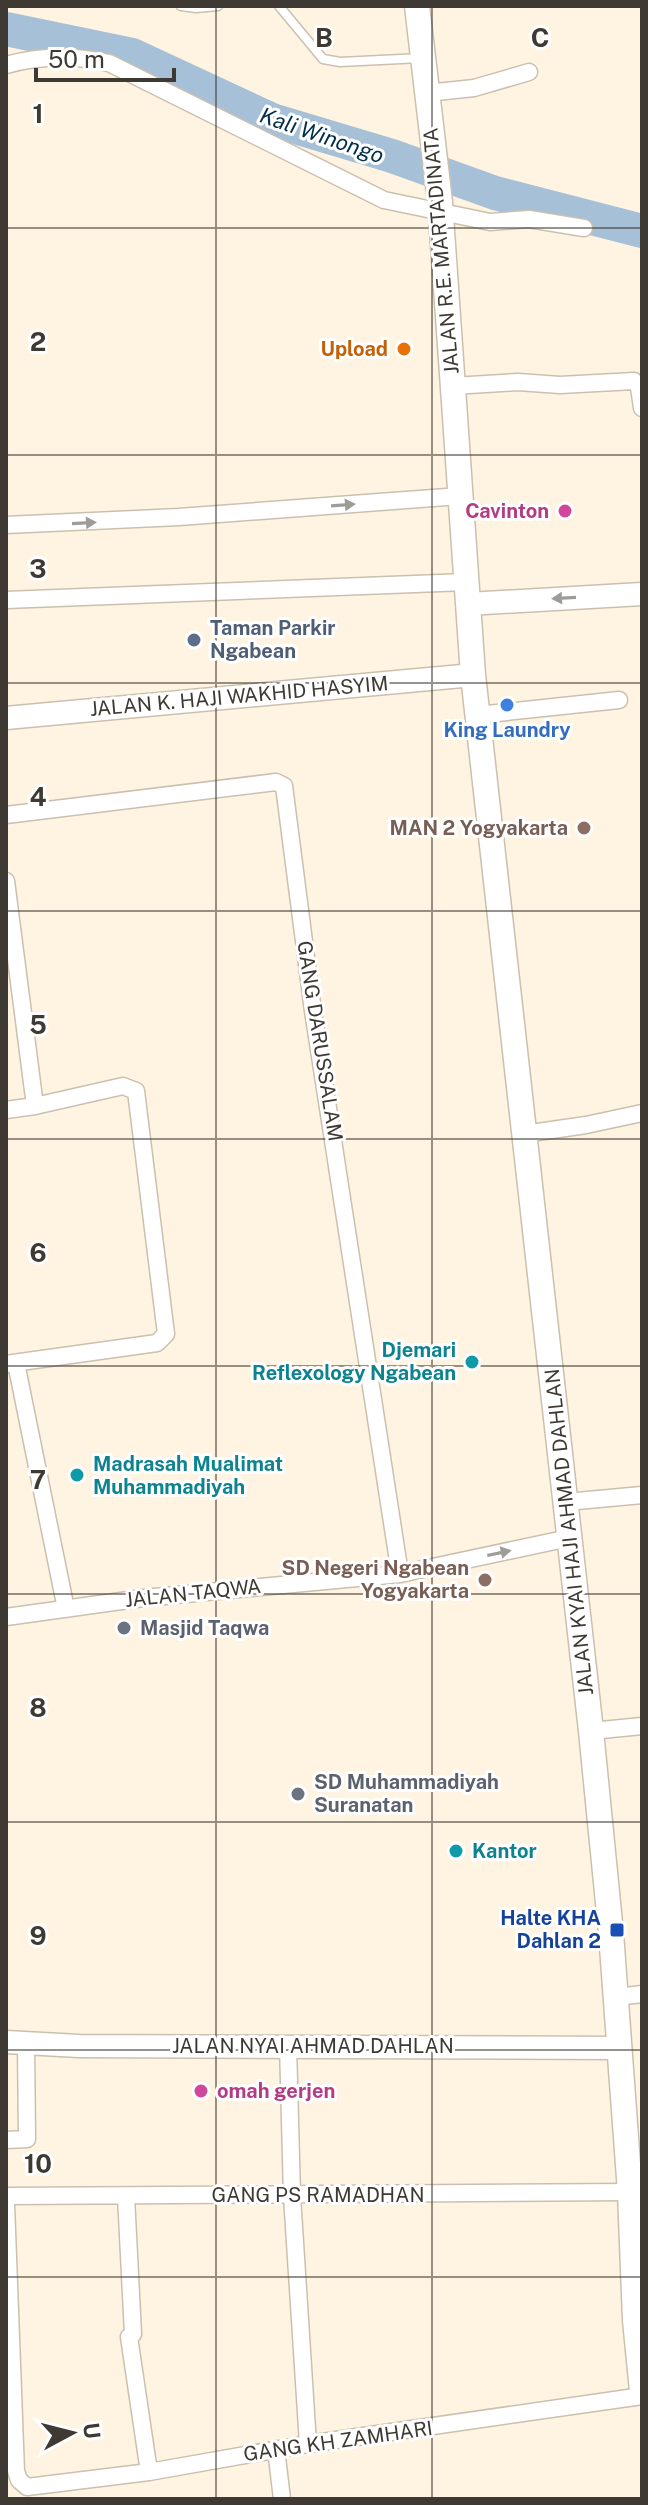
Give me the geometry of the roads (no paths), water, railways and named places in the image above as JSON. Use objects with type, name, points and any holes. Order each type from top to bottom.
[{"type":"main road","name":"JALAN R.E. MARTADINATA","points":[[417,6],[440,206],[467,593]]},
{"type":"main road","points":[[467,593],[642,594]]},
{"type":"main road","name":"JALAN KYAI HAJI AHMAD DAHLAN","points":[[467,593],[473,675],[591,1731],[617,1997],[642,2393]]},
{"type":"main road","name":"JALAN K. HAJI WAKHID HASYIM","points":[[6,718],[473,675]]},
{"type":"main road","name":"JALAN NYAI AHMAD DAHLAN","points":[[16,2042],[79,2046],[620,2048]]},
{"type":"street","points":[[6,65],[66,56],[109,63],[187,99],[384,200],[440,206],[490,222],[529,219],[584,228]]},
{"type":"street","points":[[427,93],[474,88],[529,72]]},
{"type":"street","points":[[453,386],[634,381],[639,387],[642,408]]},
{"type":"street","points":[[6,525],[164,518],[460,496]]},
{"type":"street","points":[[6,600],[467,593]]},
{"type":"street","points":[[478,715],[619,700]]},
{"type":"street","name":"GANG DARUSSALAM","points":[[6,815],[276,782],[284,786],[313,1011],[400,1574]]},
{"type":"street","points":[[6,881],[35,1106]]},
{"type":"street","points":[[6,1110],[123,1086],[136,1091],[166,1334],[157,1343],[11,1364],[66,1609]]},
{"type":"street","points":[[524,1134],[642,1113]]},
{"type":"street","points":[[566,1502],[642,1495]]},
{"type":"street","name":"JALAN TAQWA","points":[[6,1617],[143,1598],[400,1574],[569,1538]]},
{"type":"street","points":[[591,1731],[642,1726]]},
{"type":"street","points":[[617,1997],[642,1994]]},
{"type":"street","points":[[6,2140],[27,2139],[16,2042]]},
{"type":"street","points":[[288,2045],[292,2196],[308,2444]]},
{"type":"street","name":"GANG PS RAMADHAN","points":[[6,2196],[630,2192]]},
{"type":"street","points":[[126,2196],[133,2334],[129,2337],[149,2472]]},
{"type":"street","name":"GANG KH ZAMHARI","points":[[6,2204],[16,2471],[23,2485],[35,2487],[149,2472],[276,2449],[642,2393]]},
{"type":"street","points":[[276,2449],[282,2499]]},
{"type":"lane","points":[[181,6],[218,6]]},
{"type":"lane","points":[[279,6],[323,59],[340,62],[423,58]]},
{"type":"waterway","name":"Kali Winongo","points":[[6,29],[132,55],[272,120],[392,156],[495,193],[642,231]]},
{"type":"place","name":"Upload","points":[[404,349]]},
{"type":"place","name":"Cavinton","points":[[565,511]]},
{"type":"place","name":"Taman Parkir Ngabean","points":[[194,640]]},
{"type":"place","name":"King Laundry","points":[[507,705]]},
{"type":"place","name":"MAN 2 Yogyakarta","points":[[584,828]]},
{"type":"place","name":"Djemari Reflexology Ngabean","points":[[472,1362]]},
{"type":"place","name":"Madrasah Mualimat Muhammadiyah","points":[[77,1475]]},
{"type":"place","name":"SD Negeri Ngabean Yogyakarta","points":[[485,1580]]},
{"type":"place","name":"Masjid Taqwa","points":[[124,1628]]},
{"type":"place","name":"SD Muhammadiyah Suranatan","points":[[298,1794]]},
{"type":"place","name":"Kantor","points":[[456,1851]]},
{"type":"place","name":"Halte KHA Dahlan 2","points":[[617,1930]]},
{"type":"place","name":"omah gerjen","points":[[201,2091]]}]
